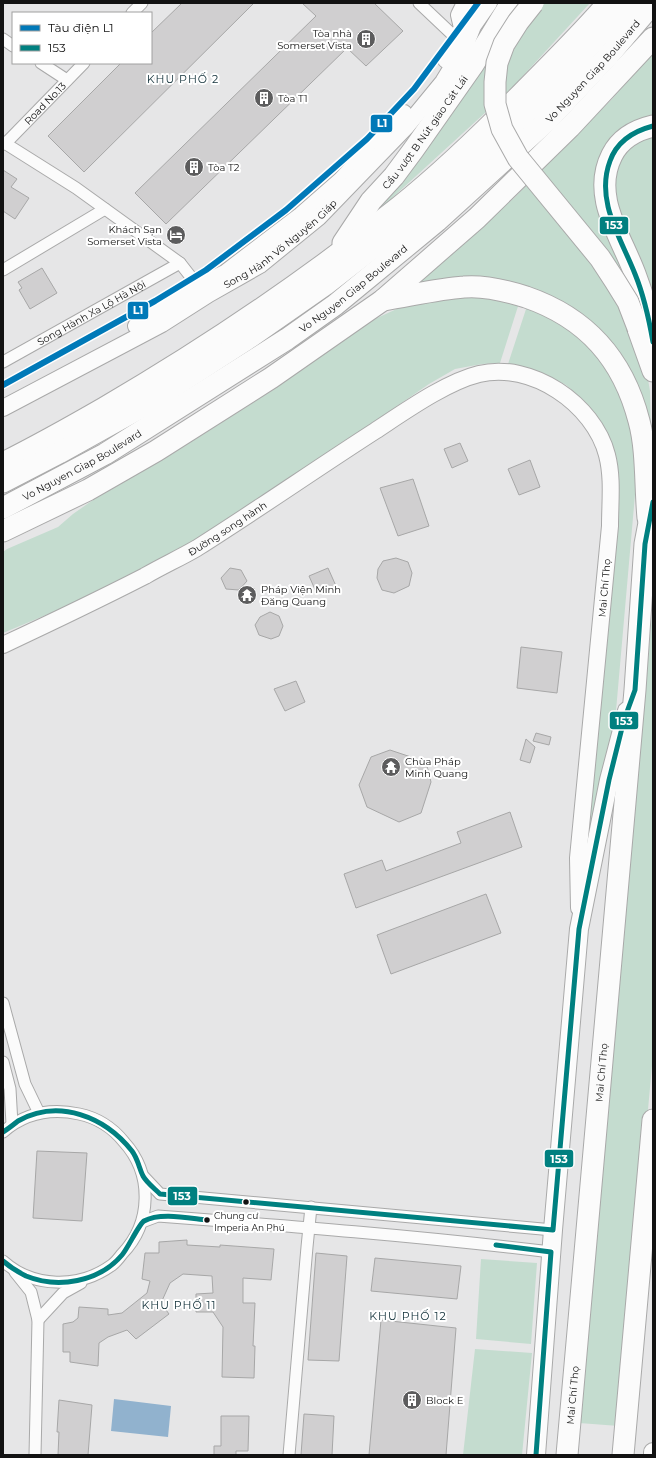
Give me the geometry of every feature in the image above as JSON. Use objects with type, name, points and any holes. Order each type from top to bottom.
[{"type":"highway","name":"Cầu vượt B Nút giao Cát Lái","points":[[332,258],[371,201],[394,176],[414,149],[494,31],[511,3]]},
{"type":"highway","points":[[533,3],[518,22],[504,44],[497,63],[494,82],[495,104],[502,129],[518,158],[600,258],[616,281],[646,335]]},
{"type":"highway","name":"Vo Nguyen Giap Boulevard","points":[[3,482],[59,454],[147,404],[246,340],[325,285],[411,218],[506,120],[608,3]]},
{"type":"highway","name":"Vo Nguyen Giap Boulevard","points":[[506,120],[541,99],[630,3]]},
{"type":"highway","name":"Vo Nguyen Giap Boulevard","points":[[3,508],[105,454],[287,339],[335,305],[437,221],[548,120],[609,55],[653,3]]},
{"type":"highway","name":"Vo Nguyen Giap Boulevard","points":[[3,531],[88,490],[156,451],[270,378],[383,300],[482,212],[570,127],[653,38]]},
{"type":"highway","points":[[653,126],[642,129],[628,137],[616,148],[608,163],[605,182],[605,198],[614,227],[635,273],[646,306],[646,335],[653,371]]},
{"type":"highway","name":"Vo Nguyen Giap Boulevard","points":[[3,463],[70,427],[193,355],[249,318],[332,258],[490,136]]},
{"type":"highway","name":"Mai Chí Thọ","points":[[335,305],[383,300],[465,287],[511,292],[538,301],[568,316],[589,332],[606,352],[627,384],[640,422],[649,492],[647,535],[635,690],[567,1455]]},
{"type":"highway","points":[[270,378],[287,339]]},
{"type":"highway","points":[[623,1455],[640,1254],[649,1203],[653,1120]]},
{"type":"highway","points":[[640,1254],[653,1235]]},
{"type":"main road","name":"Song Hành Võ Nguyên Giáp","points":[[461,42],[462,28],[460,15],[465,3]]},
{"type":"main road","name":"Song Hành Võ Nguyên Giáp","points":[[3,408],[162,324],[225,273],[301,215],[341,180],[382,135],[398,120],[443,65],[453,49],[461,42],[489,3]]},
{"type":"main road","name":"Song Hành Võ Nguyên Giáp","points":[[3,396],[109,343],[158,313],[204,290]]},
{"type":"main road","name":"Mai Chí Thọ","points":[[440,391],[460,380],[479,374],[497,371],[515,373],[537,380],[558,390],[576,404],[589,418],[599,433],[607,454],[610,477],[610,526],[578,858],[579,929],[551,1252],[536,1455]]},
{"type":"main road","name":"Đường song hành","points":[[3,645],[109,594],[194,550],[273,499],[329,460],[440,391]]},
{"type":"main road","name":"Mai Chí Thọ","points":[[624,720],[649,492]]},
{"type":"main road","name":"Mai Chí Thọ","points":[[579,929],[609,780],[624,720],[635,690]]},
{"type":"street","points":[[133,12],[142,3]]},
{"type":"street","points":[[419,3],[461,42]]},
{"type":"street","points":[[3,39],[12,45]]},
{"type":"street","points":[[43,64],[67,80]]},
{"type":"street","name":"Road No.13","points":[[4,143],[83,64]]},
{"type":"street","points":[[4,143],[76,188],[180,264],[204,290]]},
{"type":"street","points":[[4,268],[105,209]]},
{"type":"street","name":"Song Hành Xa Lộ Hà Nội","points":[[3,362],[180,264]]},
{"type":"street","points":[[3,1003],[25,1084],[39,1113]]},
{"type":"street","points":[[3,1062],[10,1089],[12,1124]]},
{"type":"street","points":[[3,1132],[12,1124],[39,1113],[63,1110],[90,1116],[114,1130],[133,1151],[144,1177],[146,1200],[142,1222],[131,1246],[112,1265],[63,1293],[38,1320]]},
{"type":"street","points":[[144,1177],[160,1194],[553,1230]]},
{"type":"street","points":[[289,1455],[308,1228],[312,1207]]},
{"type":"street","points":[[142,1222],[158,1216],[478,1243],[551,1252]]},
{"type":"street","points":[[478,1243],[494,1242],[497,1238],[497,1234],[492,1225]]},
{"type":"street","points":[[3,1261],[31,1292],[38,1320],[35,1455]]},
{"type":"street","points":[[12,1270],[37,1280],[63,1283],[89,1278]]},
{"type":"green space","points":[[545,3],[590,3],[510,90],[380,209],[377,205],[493,45],[514,48],[520,37]]},
{"type":"green space","points":[[653,52],[653,117],[637,120],[620,130],[609,141],[598,161],[594,182],[595,197],[629,269],[650,391],[651,434],[645,418],[569,308],[417,285],[415,282],[513,199],[612,99]]},
{"type":"green space","points":[[653,131],[653,312],[608,182],[631,140]]},
{"type":"green space","points":[[464,292],[520,300],[500,363],[482,364],[455,369],[429,384],[293,478],[185,546],[89,597],[3,633],[3,552],[7,549],[58,527],[93,500],[175,452],[273,390],[352,333],[377,318],[414,301]]},
{"type":"green space","points":[[528,303],[590,341],[629,406],[637,472],[613,745],[587,853],[583,854],[615,488],[596,416],[582,399],[566,385],[545,374],[508,364]]},
{"type":"green space","points":[[653,604],[653,1055],[619,1426],[579,1423]]},
{"type":"green space","points":[[481,1259],[537,1263],[531,1344],[476,1339]]},
{"type":"green space","points":[[475,1349],[532,1353],[522,1455],[463,1455]]},
{"type":"water","points":[[114,1399],[171,1406],[168,1437],[111,1431]]},
{"type":"building","points":[[182,3],[254,3],[84,172],[48,136],[120,64],[152,64],[152,32]]},
{"type":"building","points":[[302,3],[374,3],[403,31],[366,66],[347,48],[166,224],[135,193],[316,16]]},
{"type":"building","points":[[3,170],[17,179],[11,187],[29,198],[15,219],[3,211]]},
{"type":"building","points":[[42,268],[57,293],[30,309],[19,290],[22,288],[18,282]]},
{"type":"building","points":[[460,443],[468,461],[452,468],[444,449]]},
{"type":"building","points":[[530,460],[540,487],[519,495],[508,469]]},
{"type":"building","points":[[413,479],[429,526],[398,536],[380,488]]},
{"type":"building","points":[[396,558],[408,562],[412,573],[409,586],[394,593],[382,590],[377,578],[378,569],[383,561]]},
{"type":"building","points":[[230,568],[241,570],[247,581],[239,590],[226,589],[221,578]]},
{"type":"building","points":[[328,568],[336,586],[317,594],[309,576]]},
{"type":"building","points":[[270,612],[279,616],[283,626],[279,636],[271,639],[259,635],[255,625],[260,617]]},
{"type":"building","points":[[521,647],[562,652],[557,693],[517,688]]},
{"type":"building","points":[[296,681],[305,702],[285,711],[274,689]]},
{"type":"building","points":[[536,733],[551,737],[549,745],[533,741]]},
{"type":"building","points":[[526,739],[535,747],[530,763],[520,760]]},
{"type":"building","points":[[390,750],[426,762],[431,782],[421,813],[399,822],[367,807],[359,785],[371,757]]},
{"type":"building","points":[[510,812],[522,847],[356,908],[344,874],[382,860],[386,871],[461,843],[457,832]]},
{"type":"building","points":[[486,894],[501,933],[391,974],[377,935]]},
{"type":"building","points":[[37,1151],[87,1153],[82,1221],[33,1218]]},
{"type":"building","points":[[187,1240],[187,1245],[220,1247],[220,1245],[274,1249],[271,1280],[243,1278],[243,1303],[255,1303],[253,1346],[255,1346],[254,1378],[222,1377],[223,1327],[213,1312],[196,1312],[196,1294],[213,1293],[212,1276],[183,1274],[170,1283],[161,1303],[169,1314],[136,1339],[127,1330],[108,1337],[99,1343],[98,1366],[70,1362],[70,1352],[63,1352],[63,1324],[73,1322],[78,1318],[79,1307],[108,1309],[108,1315],[122,1313],[147,1293],[150,1281],[142,1279],[145,1253],[159,1253],[159,1242]]},
{"type":"building","points":[[316,1253],[347,1256],[339,1361],[308,1360]]},
{"type":"building","points":[[375,1258],[461,1266],[457,1299],[371,1291]]},
{"type":"building","name":"Block E","points":[[381,1320],[456,1328],[446,1455],[369,1455]]},
{"type":"building","points":[[59,1400],[92,1405],[88,1455],[58,1455],[59,1432],[57,1432]]},
{"type":"building","points":[[304,1414],[334,1416],[332,1455],[301,1455]]},
{"type":"building","points":[[221,1416],[249,1416],[248,1451],[236,1451],[236,1455],[214,1455],[214,1446],[221,1446]]},
{"type":"metro line","name":"L1","points":[[3,385],[155,301],[206,270],[286,210],[367,139],[414,89],[478,3]]},
{"type":"transit line","name":"153","points":[[653,126],[633,134],[622,142],[613,154],[606,176],[608,205],[617,233],[641,291],[653,342]]},
{"type":"transit line","name":"153","points":[[3,1132],[18,1121],[34,1114],[49,1111],[65,1111],[80,1115],[109,1129],[121,1139],[134,1154],[145,1179],[160,1194],[553,1230],[579,929],[609,780],[624,720],[635,690],[645,544],[653,502]]},
{"type":"transit line","name":"153","points":[[3,1261],[26,1276],[38,1280],[51,1282],[77,1280],[102,1272],[113,1264],[122,1255],[144,1221],[151,1218],[166,1216],[207,1220]]},
{"type":"transit line","name":"153","points":[[496,1245],[551,1252],[536,1455]]},
{"type":"place","name":"Tòa nhà Somerset Vista","points":[[366,39]]},
{"type":"place","name":"Tòa T1","points":[[264,98]]},
{"type":"place","name":"Tòa T2","points":[[194,167]]},
{"type":"place","name":"Khách Sạn Somerset Vista","points":[[176,235]]},
{"type":"place","name":"Pháp Viện Minh Đăng Quang","points":[[247,595]]},
{"type":"place","name":"Chùa Pháp Minh Quang","points":[[391,767]]},
{"type":"place","name":"Chung cư Imperia An Phú","points":[[207,1220]]},
{"type":"place","name":"Block E","points":[[412,1400]]},
{"type":"district","name":"KHU PHỐ 2","points":[[183,79]]},
{"type":"district","name":"KHU PHỐ 11","points":[[179,1305]]},
{"type":"district","name":"KHU PHỐ 12","points":[[408,1316]]}]
